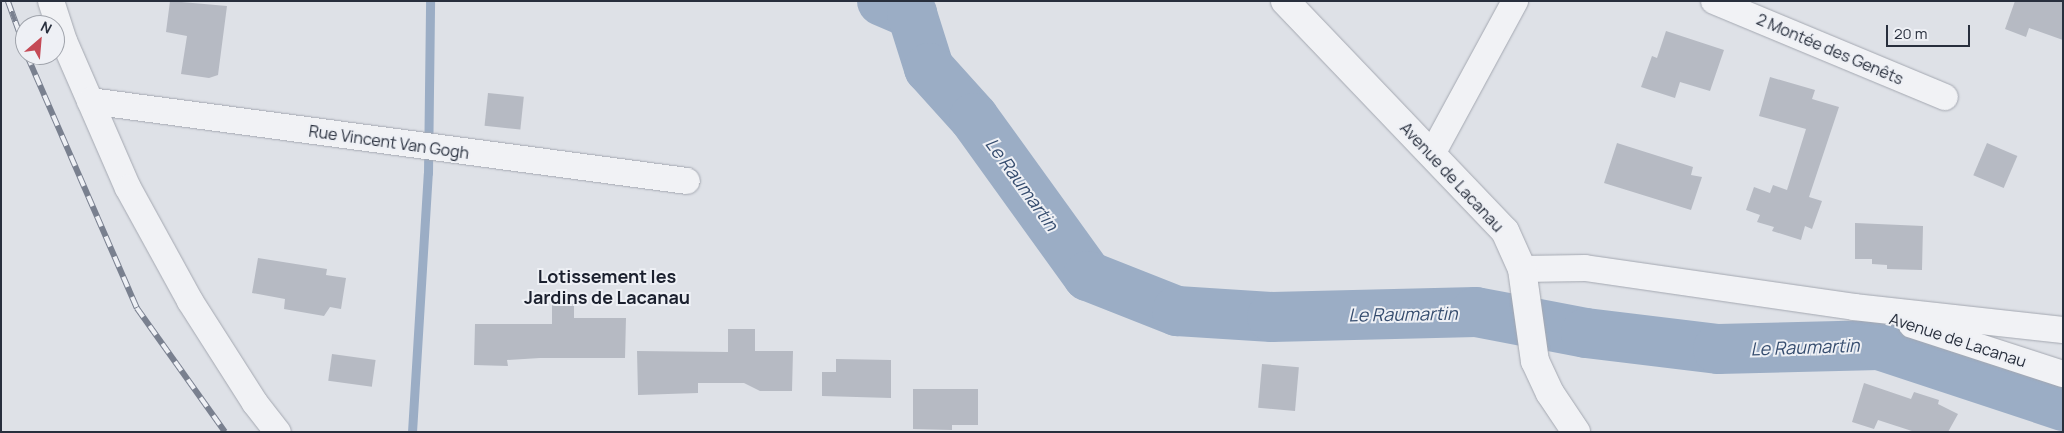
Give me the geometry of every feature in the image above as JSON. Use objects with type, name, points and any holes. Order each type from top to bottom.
[{"type":"street","points":[[51,1],[54,15],[128,188],[190,301],[255,403],[278,432]]},
{"type":"street","name":"Avenue de Lacanau","points":[[1285,1],[1505,231],[1522,269],[1585,268],[1854,307],[2063,330]]},
{"type":"street","points":[[1432,154],[1515,1]]},
{"type":"street","name":"2 Montée des Genêts","points":[[1714,1],[1945,97]]},
{"type":"street","name":"Rue Vincent Van Gogh","points":[[90,101],[429,148],[687,181]]},
{"type":"street","points":[[1522,269],[1536,361],[1550,393],[1576,432]]},
{"type":"street","name":"Avenue de Lacanau","points":[[1854,307],[2063,374]]},
{"type":"building","points":[[170,1],[227,6],[218,75],[209,78],[181,74],[187,36],[166,32]]},
{"type":"building","points":[[2015,1],[2063,1],[2063,40],[2029,28],[2026,37],[2005,29]]},
{"type":"building","points":[[1666,31],[1724,50],[1710,91],[1680,82],[1675,98],[1641,87],[1652,56],[1657,58]]},
{"type":"building","points":[[1770,77],[1815,90],[1812,99],[1839,107],[1809,197],[1822,201],[1812,229],[1805,226],[1801,240],[1772,231],[1774,227],[1757,222],[1760,215],[1746,210],[1754,187],[1770,193],[1773,185],[1787,190],[1806,129],[1759,116]]},
{"type":"building","points":[[488,93],[524,97],[520,130],[485,126]]},
{"type":"building","points":[[1617,143],[1693,167],[1691,175],[1702,177],[1691,210],[1604,183]]},
{"type":"building","points":[[1987,143],[2017,156],[2004,188],[1973,175]]},
{"type":"building","points":[[1855,223],[1923,226],[1922,270],[1887,269],[1887,265],[1872,264],[1872,259],[1855,259]]},
{"type":"building","points":[[258,258],[327,269],[326,275],[346,278],[341,309],[330,307],[324,316],[284,309],[285,299],[252,293]]},
{"type":"building","points":[[552,304],[574,304],[574,318],[626,318],[625,358],[540,358],[507,360],[508,366],[474,365],[475,324],[552,324]]},
{"type":"building","points":[[728,329],[755,329],[755,351],[793,351],[792,391],[760,391],[744,383],[698,383],[698,393],[638,395],[637,351],[728,352]]},
{"type":"building","points":[[332,354],[376,360],[372,387],[328,381]]},
{"type":"building","points":[[836,359],[891,360],[891,398],[822,396],[822,372],[836,372]]},
{"type":"building","points":[[1262,364],[1299,367],[1295,411],[1258,408]]},
{"type":"building","points":[[1864,383],[1911,399],[1914,392],[1939,400],[1938,404],[1958,414],[1948,432],[1915,432],[1878,420],[1874,429],[1852,422]]},
{"type":"building","points":[[913,389],[978,389],[978,425],[952,425],[952,430],[913,429]]},
{"type":"waterway","points":[[412,432],[428,173],[430,1]]},
{"type":"waterway","name":"Le Raumartin","points":[[882,1],[912,14],[929,68],[974,118],[1088,276],[1177,311],[1272,317],[1476,312],[1586,333],[1718,349],[1879,345],[2063,406]]},
{"type":"railway","points":[[8,1],[15,20]]},
{"type":"railway","points":[[31,65],[137,308],[225,432]]},
{"type":"district","name":"Lotissement les Jardins de Lacanau","points":[[607,287]]}]
